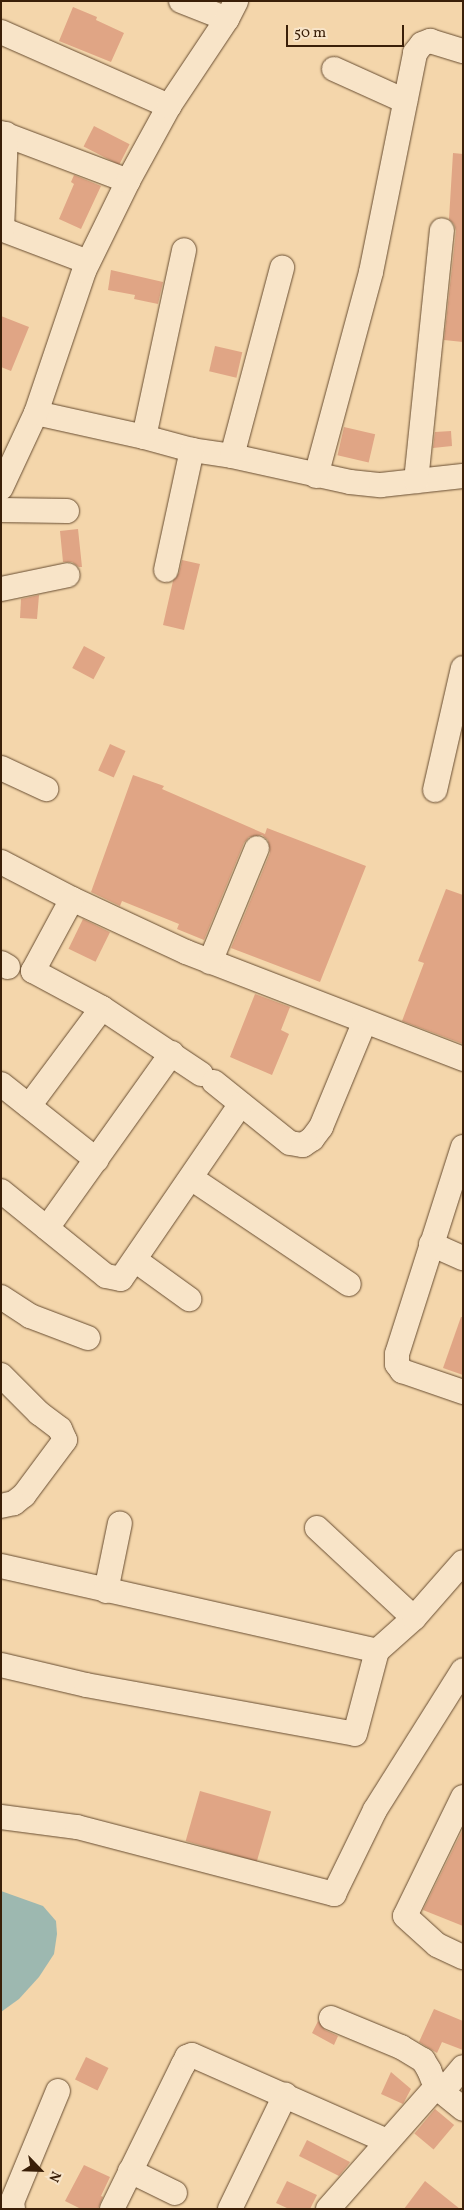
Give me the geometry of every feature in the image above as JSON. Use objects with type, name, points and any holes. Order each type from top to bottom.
[{"type":"street","points":[[1,488],[36,412],[88,262],[128,181],[169,106],[232,10],[181,1]]},
{"type":"street","points":[[1,32],[169,106]]},
{"type":"street","points":[[316,476],[371,272],[415,53],[422,44],[430,42],[463,51]]},
{"type":"street","points":[[334,69],[405,101]]},
{"type":"street","points":[[88,262],[2,229],[6,174],[4,133],[128,181]]},
{"type":"street","points":[[6,174],[46,150]]},
{"type":"street","points":[[416,481],[442,230]]},
{"type":"street","points":[[144,437],[184,250]]},
{"type":"street","points":[[232,456],[282,268]]},
{"type":"street","points":[[36,412],[192,450],[232,456],[316,476],[381,485],[463,476]]},
{"type":"street","points":[[166,570],[192,450]]},
{"type":"street","points":[[1,510],[67,511]]},
{"type":"street","points":[[1,588],[68,575]]},
{"type":"street","points":[[435,790],[463,668]]},
{"type":"street","points":[[1,768],[46,789]]},
{"type":"street","points":[[210,962],[257,848]]},
{"type":"street","points":[[1,862],[72,899],[210,962],[364,1023],[463,1059]]},
{"type":"street","points":[[72,899],[33,971],[102,1008],[172,1053],[208,1078],[290,1143],[303,1145],[312,1139],[321,1127],[364,1023]]},
{"type":"street","points":[[29,1106],[102,1008]]},
{"type":"street","points":[[47,1228],[172,1053]]},
{"type":"street","points":[[1,1084],[96,1160]]},
{"type":"street","points":[[1,1191],[106,1276],[113,1279],[121,1279],[241,1104]]},
{"type":"street","points":[[463,1147],[396,1354],[397,1364],[402,1371],[463,1392]]},
{"type":"street","points":[[191,1178],[349,1284]]},
{"type":"street","points":[[431,1244],[463,1258]]},
{"type":"street","points":[[135,1260],[190,1299]]},
{"type":"street","points":[[1,1298],[30,1316],[88,1338]]},
{"type":"street","points":[[1,1375],[39,1413],[60,1429],[66,1440],[24,1495],[14,1503],[1,1506]]},
{"type":"street","points":[[106,1591],[120,1524]]},
{"type":"street","points":[[316,1528],[414,1618]]},
{"type":"street","points":[[1,1666],[95,1686],[354,1734],[377,1651],[414,1618],[463,1562]]},
{"type":"street","points":[[1,1566],[377,1651]]},
{"type":"street","points":[[1,1816],[76,1827],[334,1894],[375,1810],[463,1670]]},
{"type":"street","points":[[463,1797],[405,1916],[437,1945],[463,1957]]},
{"type":"street","points":[[331,2018],[401,2047],[423,2060],[439,2089],[463,2109]]},
{"type":"street","points":[[112,2209],[187,2057],[192,2055],[387,2141]]},
{"type":"street","points":[[328,2209],[387,2141],[463,2067]]},
{"type":"street","points":[[13,2209],[12,2202],[58,2091]]},
{"type":"street","points":[[230,2209],[285,2095]]},
{"type":"street","points":[[130,2171],[175,2193]]},
{"type":"water","points":[[1,1891],[43,1906],[56,1921],[57,1934],[54,1954],[39,1977],[19,1999],[1,2012]]},
{"type":"building","points":[[73,7],[97,17],[96,20],[124,33],[111,62],[59,41]]},
{"type":"building","points":[[94,126],[130,144],[119,165],[84,146]]},
{"type":"building","points":[[453,153],[463,154],[463,342],[444,340],[456,231],[454,224],[449,219]]},
{"type":"building","points":[[74,175],[101,186],[81,229],[59,219],[74,184],[71,182]]},
{"type":"building","points":[[111,270],[163,282],[158,304],[134,299],[135,295],[108,290]]},
{"type":"building","points":[[1,316],[29,327],[11,371],[1,367]]},
{"type":"building","points":[[215,346],[242,352],[236,378],[209,371]]},
{"type":"building","points":[[344,427],[375,434],[369,462],[337,455]]},
{"type":"building","points":[[451,431],[452,446],[433,448],[435,432]]},
{"type":"building","points":[[78,529],[82,567],[72,562],[63,562],[60,531]]},
{"type":"building","points":[[182,560],[200,564],[184,630],[163,625],[173,581],[179,573]]},
{"type":"building","points":[[39,595],[37,619],[20,618],[21,599]]},
{"type":"building","points":[[84,646],[105,657],[93,679],[72,668]]},
{"type":"building","points":[[110,744],[126,751],[114,777],[98,770]]},
{"type":"building","points":[[133,775],[164,786],[162,789],[265,834],[267,828],[366,866],[320,982],[231,948],[270,853],[268,840],[262,835],[249,837],[244,843],[204,940],[177,929],[179,924],[122,901],[120,906],[91,892]]},
{"type":"building","points":[[446,889],[463,895],[463,1044],[402,1021],[424,963],[418,961]]},
{"type":"building","points":[[83,919],[110,932],[95,962],[69,949]]},
{"type":"building","points":[[255,994],[290,1007],[281,1030],[289,1034],[272,1075],[230,1057]]},
{"type":"building","points":[[461,1317],[463,1317],[463,1375],[443,1368]]},
{"type":"building","points":[[200,1791],[271,1811],[257,1861],[186,1841]]},
{"type":"building","points":[[463,1829],[463,1926],[423,1910]]},
{"type":"building","points":[[434,2009],[463,2021],[463,2050],[442,2042],[437,2053],[419,2042]]},
{"type":"building","points":[[318,2021],[325,2030],[338,2036],[334,2045],[312,2033]]},
{"type":"building","points":[[86,2057],[108,2068],[98,2090],[75,2079]]},
{"type":"building","points":[[391,2072],[411,2089],[403,2104],[381,2094]]},
{"type":"building","points":[[435,2109],[454,2125],[434,2150],[414,2134]]},
{"type":"building","points":[[307,2140],[350,2162],[339,2176],[299,2156]]},
{"type":"building","points":[[84,2165],[110,2177],[101,2196],[103,2197],[98,2209],[81,2209],[65,2201]]},
{"type":"building","points":[[287,2181],[317,2195],[310,2209],[289,2209],[276,2203]]},
{"type":"building","points":[[425,2181],[460,2209],[404,2209]]}]
